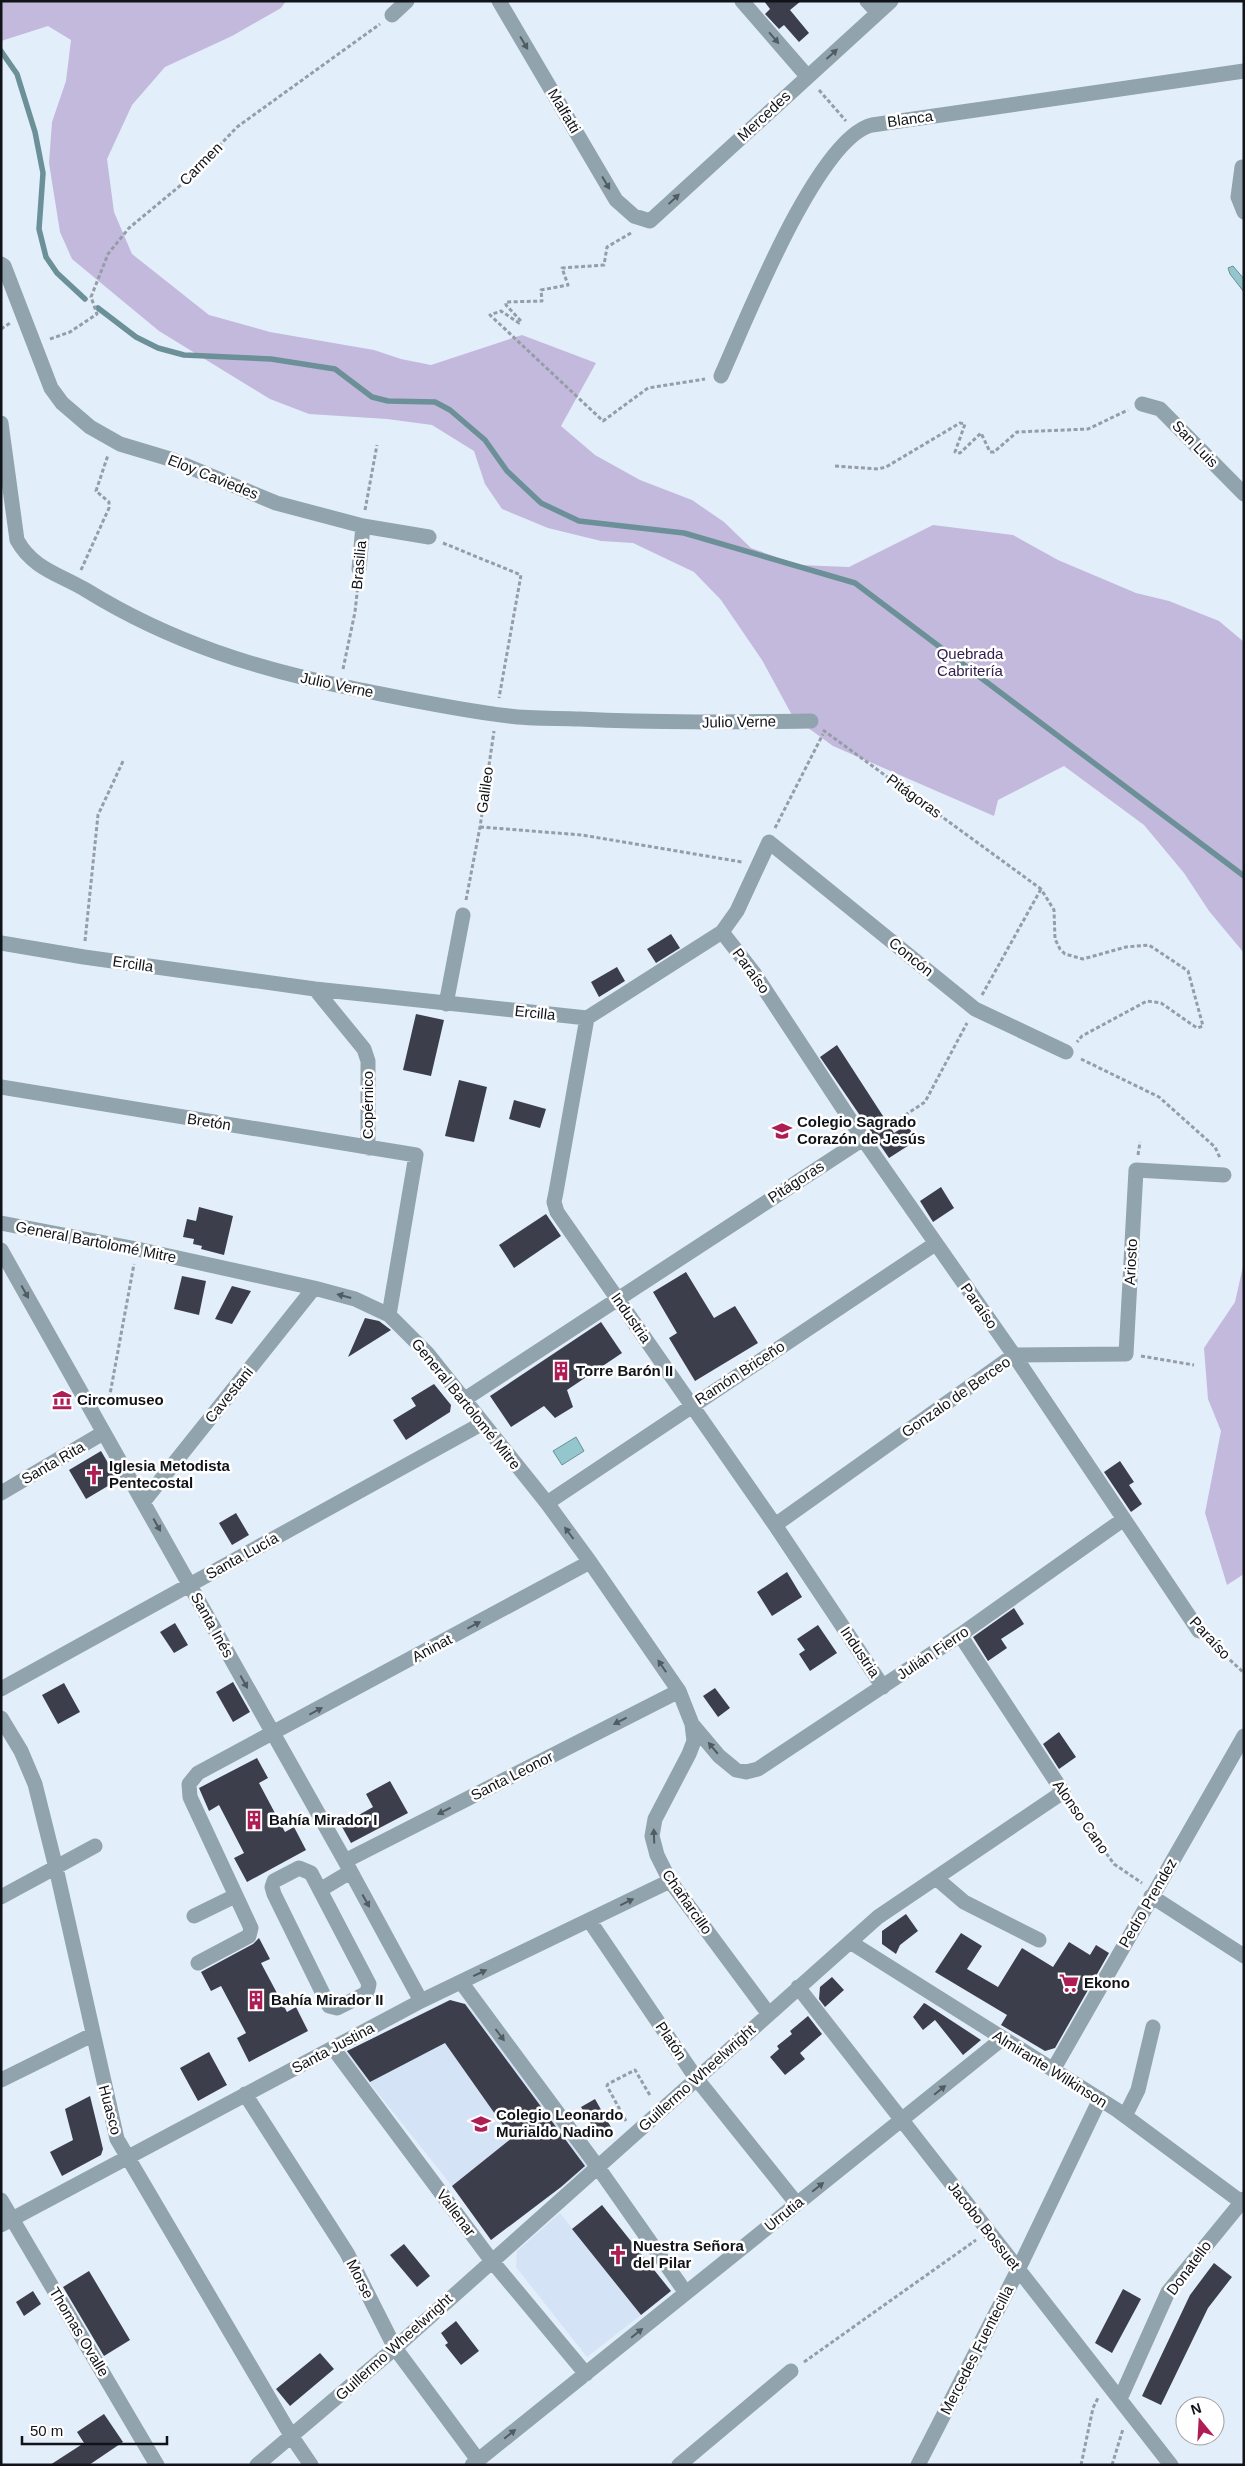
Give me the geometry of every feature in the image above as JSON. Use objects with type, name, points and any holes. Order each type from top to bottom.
[{"type":"street","points":[[392,15],[407,1]]},
{"type":"street","name":"Malfatti","points":[[499,1],[616,200],[634,216],[650,221]]},
{"type":"street","points":[[742,1],[807,76]]},
{"type":"street","points":[[867,1],[878,13]]},
{"type":"street","name":"Mercedes","points":[[650,221],[890,1]]},
{"type":"street","name":"Blanca","points":[[721,376],[805,195],[824,166],[855,132],[872,125],[1244,72]]},
{"type":"street","points":[[1243,165],[1238,197],[1244,212]]},
{"type":"street","name":"Eloy Caviedes","points":[[1,264],[4,266],[36,345],[51,388],[62,403],[90,427],[112,440],[170,459],[276,503],[363,526],[429,537]]},
{"type":"street","name":"San Luis","points":[[1142,404],[1160,408],[1244,494]]},
{"type":"street","name":"Julio Verne","points":[[1,423],[17,540],[24,552],[37,565],[75,584],[119,611],[219,655],[339,686],[496,714],[658,723],[811,721]]},
{"type":"street","name":"Brasilia","points":[[359,569],[363,526]]},
{"type":"street","points":[[587,1018],[722,932],[737,911],[769,842]]},
{"type":"street","name":"Concón","points":[[769,842],[975,1009],[1066,1052]]},
{"type":"street","points":[[446,1004],[463,915]]},
{"type":"street","name":"Paraíso","points":[[722,932],[754,973],[863,1139],[1014,1355],[1199,1631]]},
{"type":"street","name":"Ercilla","points":[[1,943],[84,957],[314,989],[587,1018]]},
{"type":"street","name":"Copérnico","points":[[314,989],[364,1049],[368,1061],[368,1148]]},
{"type":"street","name":"Industria","points":[[587,1018],[554,1202],[557,1212],[775,1526],[883,1687]]},
{"type":"street","name":"Bretón","points":[[1,1087],[416,1156],[389,1315]]},
{"type":"street","name":"Pitágoras","points":[[464,1399],[863,1139]]},
{"type":"street","name":"Ariosto","points":[[1126,1354],[1136,1170],[1224,1175]]},
{"type":"street","name":"General Bartolomé Mitre","points":[[1,1223],[137,1249],[314,1288],[355,1299],[389,1315],[427,1353],[547,1504],[590,1562],[679,1691],[692,1724],[719,1756],[736,1770]]},
{"type":"street","name":"Ramón Briceño","points":[[547,1504],[691,1405],[935,1244]]},
{"type":"street","name":"Santa Inés","points":[[1,1250],[103,1433],[144,1501],[421,2001]]},
{"type":"street","name":"Cavestani","points":[[144,1501],[314,1288]]},
{"type":"street","name":"Gonzalo de Berceo","points":[[775,1526],[1014,1355],[1126,1354]]},
{"type":"street","name":"Santa Lucía","points":[[1,1689],[483,1423]]},
{"type":"street","name":"Santa Rita","points":[[1,1493],[103,1433]]},
{"type":"street","name":"Julián Fierro","points":[[736,1770],[746,1772],[758,1769],[960,1635],[1124,1519]]},
{"type":"street","name":"Aninat","points":[[198,1963],[249,1936],[251,1928],[190,1797],[190,1784],[198,1773],[590,1562]]},
{"type":"street","name":"Alonso Cano","points":[[960,1635],[1063,1792]]},
{"type":"street","name":"Santa Leonor","points":[[320,1890],[347,1867],[679,1691]]},
{"type":"street","name":"Huasco","points":[[1,1718],[21,1751],[35,1784],[56,1868],[92,2036],[117,2139],[292,2438],[311,2465]]},
{"type":"street","name":"Chañarcillo","points":[[692,1724],[694,1741],[690,1754],[655,1820],[652,1836],[657,1855],[670,1881],[768,2013]]},
{"type":"street","name":"Pedro Prendez","points":[[1053,2070],[1244,1736]]},
{"type":"street","name":"Guillermo Wheelwright","points":[[257,2465],[292,2438],[394,2348],[878,1917],[1063,1792]]},
{"type":"street","points":[[1,1897],[95,1846]]},
{"type":"street","points":[[299,1868],[311,1873],[320,1890],[369,1984],[367,1993],[337,2008],[329,2006],[272,1887],[274,1881],[299,1868]]},
{"type":"street","points":[[936,1878],[971,1906],[1039,1940]]},
{"type":"street","name":"Santa Justina","points":[[7,2222],[127,2156],[421,2001],[670,1881]]},
{"type":"street","points":[[194,1916],[235,1896]]},
{"type":"street","points":[[1152,1896],[1244,1956]]},
{"type":"street","name":"Platón","points":[[589,1920],[696,2078],[797,2204]]},
{"type":"street","name":"Almirante Wilkinson","points":[[850,1942],[1002,2040],[1100,2099],[1243,2201]]},
{"type":"street","points":[[461,1982],[597,2166],[686,2294]]},
{"type":"street","name":"Jacobo Bossuet","points":[[798,1988],[1171,2465]]},
{"type":"street","points":[[1125,2116],[1138,2090],[1152,2027]]},
{"type":"street","points":[[1,2080],[92,2036]]},
{"type":"street","name":"Urrutia","points":[[475,2462],[1002,2040]]},
{"type":"street","name":"Vallenar","points":[[333,2048],[491,2260],[586,2374]]},
{"type":"street","name":"Morse","points":[[245,2094],[347,2253],[394,2348],[475,2462]]},
{"type":"street","name":"Mercedes Fuentecilla","points":[[918,2465],[1018,2270],[1100,2099]]},
{"type":"street","name":"Thomas Ovalle","points":[[1,2200],[7,2222],[157,2465]]},
{"type":"street","name":"Donatello","points":[[1120,2399],[1168,2292],[1243,2201]]},
{"type":"street","points":[[679,2465],[791,2371]]},
{"type":"path","name":"Carmen","points":[[36,345],[70,332],[97,314],[90,297],[108,254],[129,228],[188,180],[237,126],[392,15]]},
{"type":"path","points":[[807,76],[855,132]]},
{"type":"path","points":[[650,221],[607,247],[604,265],[562,268],[568,285],[541,290],[542,301],[506,302],[506,305],[520,321],[519,323],[501,311],[490,315],[603,421],[648,388],[721,376]]},
{"type":"path","points":[[836,466],[878,469],[886,467],[960,423],[964,424],[955,452],[960,453],[981,433],[990,452],[994,452],[1014,433],[1088,429],[1142,404]]},
{"type":"path","points":[[75,584],[109,508],[109,502],[96,490],[112,440]]},
{"type":"path","name":"Brasilia","points":[[363,526],[377,445]]},
{"type":"path","name":"Galileo","points":[[429,537],[520,575],[496,714],[480,827],[463,915]]},
{"type":"path","name":"Brasilia","points":[[339,686],[355,612],[359,569]]},
{"type":"path","points":[[769,842],[824,734],[811,721]]},
{"type":"path","name":"Pitágoras","points":[[811,721],[1041,889],[1056,915],[1055,939],[1060,950],[1072,957],[1084,959],[1126,946],[1149,945],[1188,970],[1202,1026],[1197,1028],[1160,1003],[1147,1001],[1082,1036],[1066,1052]]},
{"type":"path","points":[[84,957],[94,839],[98,815],[124,759]]},
{"type":"path","points":[[480,827],[582,835],[758,864]]},
{"type":"path","points":[[863,1139],[872,1136],[925,1102],[1041,889]]},
{"type":"path","points":[[1066,1052],[1159,1097],[1215,1147],[1224,1175]]},
{"type":"path","points":[[103,1433],[137,1249]]},
{"type":"path","points":[[1126,1354],[1194,1365]]},
{"type":"path","name":"Paraíso","points":[[1199,1631],[1244,1673]]},
{"type":"path","name":"Alonso Cano","points":[[1063,1792],[1092,1836],[1114,1864],[1143,1884],[1152,1896]]},
{"type":"path","points":[[634,2134],[607,2086],[608,2084],[637,2070],[659,2112]]},
{"type":"path","points":[[791,2371],[989,2231]]},
{"type":"path","points":[[1081,2465],[1093,2408]]},
{"type":"path","points":[[1112,2465],[1118,2440]]},
{"type":"shaded area","points":[[1233,266],[1244,279],[1244,292],[1230,274],[1228,268]]},
{"type":"shaded area","points":[[576,1437],[584,1451],[562,1465],[553,1451]]},
{"type":"shaded area","name":"Colegio Leonardo Murialdo Nadino","points":[[450,2001],[469,2004],[590,2166],[491,2240],[452,2186],[345,2052]]},
{"type":"shaded area","points":[[560,2213],[641,2315],[587,2357],[516,2267],[517,2251]]},
{"type":"green space","name":"Quebrada Cabritería","points":[[1,1],[286,1],[281,8],[232,36],[165,67],[132,105],[107,159],[114,212],[132,254],[209,315],[270,332],[374,350],[401,359],[431,365],[522,335],[596,363],[561,426],[595,455],[640,480],[692,500],[724,522],[751,548],[799,565],[849,567],[933,525],[1013,535],[1058,560],[1136,593],[1169,601],[1219,621],[1244,642],[1244,953],[1209,911],[1184,873],[1144,825],[1064,766],[998,800],[994,816],[833,746],[793,717],[762,660],[721,600],[694,572],[633,543],[601,541],[548,528],[502,509],[485,484],[474,451],[432,425],[387,419],[309,414],[270,399],[159,331],[72,259],[60,232],[49,163],[52,122],[66,81],[71,40],[48,26],[1,41]]},
{"type":"green space","points":[[1244,1262],[1244,1574],[1227,1585],[1205,1513],[1221,1431],[1208,1399],[1204,1348],[1235,1302]]},
{"type":"building","points":[[764,1],[801,1],[790,10],[809,33],[799,42],[784,25],[779,29],[765,14],[770,9]]},
{"type":"building","points":[[671,934],[680,948],[656,963],[647,949]]},
{"type":"building","points":[[617,967],[625,981],[599,997],[591,982]]},
{"type":"building","points":[[416,1014],[444,1020],[431,1076],[403,1070]]},
{"type":"building","points":[[837,1045],[894,1133],[907,1125],[917,1140],[889,1158],[820,1057]]},
{"type":"building","points":[[459,1080],[487,1087],[474,1142],[445,1136]]},
{"type":"building","points":[[514,1100],[546,1109],[540,1128],[509,1119]]},
{"type":"building","points":[[941,1187],[954,1208],[933,1222],[920,1201]]},
{"type":"building","points":[[199,1207],[233,1216],[224,1255],[201,1249],[202,1246],[193,1244],[194,1239],[183,1237],[187,1219],[196,1221]]},
{"type":"building","points":[[546,1214],[561,1236],[514,1268],[499,1245]]},
{"type":"building","points":[[686,1272],[714,1318],[735,1306],[758,1343],[695,1381],[669,1338],[677,1333],[653,1292]]},
{"type":"building","points":[[182,1276],[206,1281],[199,1315],[174,1309]]},
{"type":"building","points":[[232,1286],[251,1291],[232,1324],[215,1319]]},
{"type":"building","points":[[365,1318],[379,1321],[391,1330],[348,1357]]},
{"type":"building","name":"Torre Barón II","points":[[601,1322],[622,1353],[567,1390],[573,1407],[555,1418],[544,1406],[511,1427],[490,1396]]},
{"type":"building","points":[[434,1384],[451,1405],[450,1412],[406,1440],[393,1420],[416,1406],[411,1398]]},
{"type":"building","name":"Iglesia Metodista Pentecostal","points":[[101,1451],[118,1480],[86,1499],[69,1470]]},
{"type":"building","points":[[1120,1461],[1134,1482],[1129,1485],[1142,1504],[1131,1512],[1104,1472]]},
{"type":"building","points":[[236,1513],[249,1535],[232,1545],[219,1523]]},
{"type":"building","points":[[787,1572],[802,1597],[772,1616],[757,1592]]},
{"type":"building","points":[[1014,1608],[1024,1624],[1001,1639],[1007,1648],[988,1661],[973,1637]]},
{"type":"building","points":[[175,1623],[188,1645],[174,1653],[160,1632]]},
{"type":"building","points":[[818,1625],[837,1653],[810,1671],[799,1654],[805,1650],[797,1639]]},
{"type":"building","points":[[233,1682],[250,1712],[233,1722],[216,1692]]},
{"type":"building","points":[[64,1683],[80,1712],[58,1724],[42,1695]]},
{"type":"building","points":[[715,1688],[730,1708],[718,1717],[703,1696]]},
{"type":"building","points":[[1059,1732],[1076,1757],[1059,1769],[1043,1744]]},
{"type":"building","name":"Bahía Mirador I","points":[[257,1758],[268,1778],[259,1783],[285,1832],[294,1827],[306,1850],[247,1882],[234,1858],[244,1853],[219,1805],[209,1811],[199,1788]]},
{"type":"building","points":[[390,1781],[408,1813],[351,1843],[341,1825],[373,1807],[366,1794]]},
{"type":"building","points":[[906,1914],[918,1931],[900,1945],[896,1954],[882,1944],[882,1931]]},
{"type":"building","points":[[961,1933],[982,1946],[967,1969],[998,1987],[1022,1948],[1053,1967],[1069,1942],[1090,1955],[1096,1945],[1109,1953],[1055,2048],[1045,2051],[1001,2025],[1007,2015],[935,1972]]},
{"type":"building","name":"Bahía Mirador II","points":[[259,1938],[270,1959],[261,1963],[287,2012],[296,2007],[308,2031],[249,2062],[237,2038],[246,2033],[221,1986],[211,1991],[201,1972],[253,1944]]},
{"type":"building","points":[[832,1977],[844,1990],[825,2007],[819,1999],[820,1987]]},
{"type":"building","name":"Colegio Leonardo Murialdo Nadino","points":[[450,2000],[465,2004],[585,2166],[561,2187],[491,2240],[452,2186],[512,2138],[445,2043],[370,2082],[347,2051]]},
{"type":"building","points":[[924,2003],[981,2040],[963,2055],[935,2020],[923,2030],[913,2017]]},
{"type":"building","points":[[808,2016],[822,2034],[800,2053],[805,2059],[785,2075],[770,2057],[779,2049],[777,2046],[792,2034],[790,2031]]},
{"type":"building","points":[[209,2052],[227,2085],[198,2101],[180,2068]]},
{"type":"building","points":[[90,2096],[103,2149],[101,2155],[62,2176],[50,2152],[73,2140],[65,2109]]},
{"type":"building","points":[[595,2099],[612,2129],[598,2136],[581,2107]]},
{"type":"building","name":"Nuestra Señora del Pilar","points":[[602,2205],[671,2291],[641,2315],[572,2229]]},
{"type":"building","points":[[404,2244],[430,2276],[417,2287],[390,2255]]},
{"type":"building","points":[[1214,2263],[1232,2277],[1208,2308],[1161,2405],[1142,2396],[1190,2295]]},
{"type":"building","points":[[89,2271],[130,2340],[104,2356],[63,2287]]},
{"type":"building","points":[[1123,2289],[1141,2299],[1112,2353],[1095,2343]]},
{"type":"building","points":[[33,2291],[41,2304],[24,2316],[16,2302]]},
{"type":"building","points":[[456,2321],[479,2351],[461,2365],[445,2345],[448,2343],[441,2333]]},
{"type":"building","points":[[320,2353],[334,2369],[290,2406],[276,2389]]},
{"type":"building","points":[[104,2414],[123,2442],[89,2465],[50,2465],[84,2443],[77,2432]]},
{"type":"waterway","points":[[1,51],[17,74],[35,132],[43,173],[39,229],[46,257],[57,273],[85,299]]},
{"type":"waterway","name":"Quebrada Cabritería","points":[[98,308],[136,337],[158,348],[184,355],[271,359],[335,369],[372,397],[388,401],[435,402],[450,410],[485,440],[507,471],[541,503],[579,521],[684,533],[855,583],[1244,876]]},
{"type":"place","name":"Colegio Sagrado Corazón de Jesús","points":[[782,1131]]},
{"type":"place","name":"Torre Barón II","points":[[561,1371]]},
{"type":"place","name":"Circomuseo","points":[[62,1400]]},
{"type":"place","name":"Iglesia Metodista Pentecostal","points":[[94,1475]]},
{"type":"place","name":"Bahía Mirador I","points":[[254,1820]]},
{"type":"place","name":"Ekono","points":[[1069,1983]]},
{"type":"place","name":"Bahía Mirador II","points":[[256,2000]]},
{"type":"place","name":"Colegio Leonardo Murialdo Nadino","points":[[481,2124]]},
{"type":"place","name":"Nuestra Señora del Pilar","points":[[618,2255]]}]
